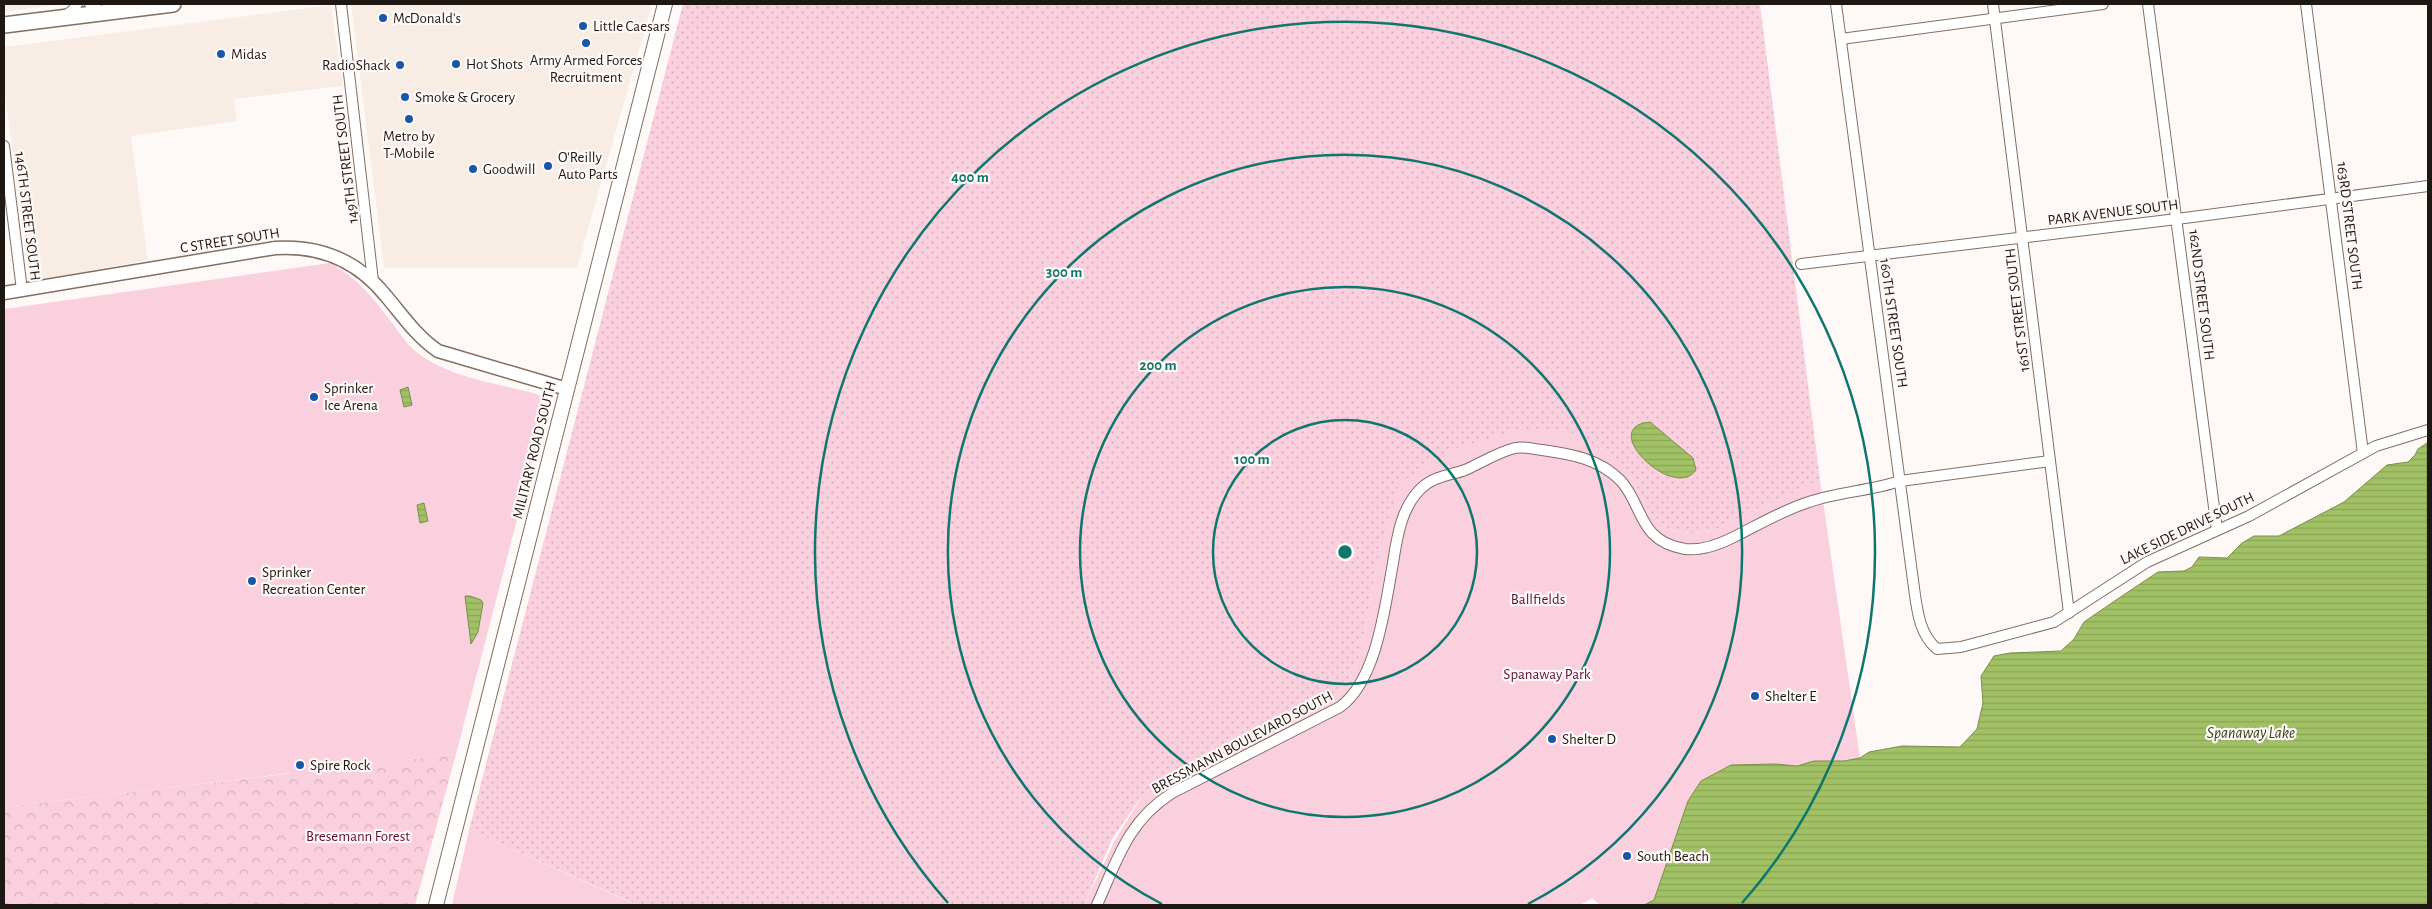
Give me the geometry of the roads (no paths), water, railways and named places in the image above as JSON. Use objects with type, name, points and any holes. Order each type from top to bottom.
[{"type":"main road","points":[[4,26],[173,4]]},
{"type":"main road","name":"MILITARY ROAD SOUTH","points":[[436,905],[665,4]]},
{"type":"street","points":[[63,18],[73,10],[76,4]]},
{"type":"street","points":[[90,4],[102,13]]},
{"type":"street","name":"149TH STREET SOUTH","points":[[341,4],[374,281]]},
{"type":"street","name":"160TH STREET SOUTH","points":[[1836,4],[1918,616],[1930,643]]},
{"type":"street","name":"161ST STREET SOUTH","points":[[1993,4],[2069,613]]},
{"type":"street","points":[[1841,40],[1919,30],[1994,17],[2103,4]]},
{"type":"street","name":"162ND STREET SOUTH","points":[[2148,4],[2218,530]]},
{"type":"street","name":"163RD STREET SOUTH","points":[[2306,4],[2363,453]]},
{"type":"street","name":"146TH STREET SOUTH","points":[[4,146],[22,290]]},
{"type":"street","name":"PARK AVENUE SOUTH","points":[[1801,264],[2177,219],[2428,186]]},
{"type":"street","name":"C STREET SOUTH","points":[[4,292],[286,247],[328,253],[352,264],[374,281],[422,338],[438,351],[567,389]]},
{"type":"street","name":"LAKE SIDE DRIVE SOUTH","points":[[1930,643],[1942,650],[1961,647],[2046,624],[2069,613],[2147,562],[2249,516],[2384,443],[2428,430]]},
{"type":"street","name":"BRESSMANN BOULEVARD SOUTH","points":[[1097,905],[1129,834],[1149,810],[1172,793],[1332,712],[1346,703],[1358,690],[1374,649],[1388,591],[1398,530],[1420,488],[1436,478],[1480,464],[1513,449],[1530,448],[1575,454],[1603,467],[1613,474],[1628,491],[1648,529],[1661,539],[1687,549],[1722,543],[1807,502],[1881,488],[1900,481],[2050,461]]},
{"type":"water","points":[[408,387],[412,405],[404,407],[400,390]]},
{"type":"water","points":[[1650,422],[1693,458],[1696,470],[1685,477],[1672,477],[1644,460],[1635,448],[1631,436],[1636,427]]},
{"type":"water","name":"Spanaway Lake","points":[[2427,443],[2428,905],[1644,905],[1654,900],[1688,801],[1701,781],[1731,765],[1776,764],[1797,766],[1814,761],[1844,761],[1860,758],[1869,752],[1902,746],[1960,747],[1977,729],[1983,703],[1981,676],[1994,656],[2010,653],[2061,651],[2074,639],[2084,622],[2158,572],[2184,571],[2192,567],[2199,557],[2227,558],[2242,543],[2254,536],[2279,536],[2344,502],[2387,465],[2408,462],[2418,449]]},
{"type":"water","points":[[424,503],[428,521],[420,523],[417,505]]},
{"type":"water","points":[[465,596],[481,600],[483,603],[478,632],[471,644]]},
{"type":"place","name":"McDonald's","points":[[383,18]]},
{"type":"place","name":"Little Caesars","points":[[583,26]]},
{"type":"place","name":"Army Armed Forces Recruitment","points":[[586,43]]},
{"type":"place","name":"Midas","points":[[221,54]]},
{"type":"place","name":"Hot Shots","points":[[456,64]]},
{"type":"place","name":"RadioShack","points":[[400,65]]},
{"type":"place","name":"Smoke & Grocery","points":[[405,97]]},
{"type":"place","name":"Metro by T-Mobile","points":[[409,119]]},
{"type":"place","name":"O'Reilly Auto Parts","points":[[548,166]]},
{"type":"place","name":"Goodwill","points":[[473,169]]},
{"type":"place","name":"Sprinker Ice Arena","points":[[314,397]]},
{"type":"place","name":"Sprinker Recreation Center","points":[[252,581]]},
{"type":"place","name":"Shelter E","points":[[1755,696]]},
{"type":"place","name":"Shelter D","points":[[1552,739]]},
{"type":"place","name":"Spire Rock","points":[[300,765]]},
{"type":"place","name":"South Beach","points":[[1627,856]]},
{"type":"park label","name":"Ballfields","points":[[1538,599]]},
{"type":"park label","name":"Spanaway Park","points":[[1547,674]]},
{"type":"park label","name":"Bresemann Forest","points":[[358,836]]}]
